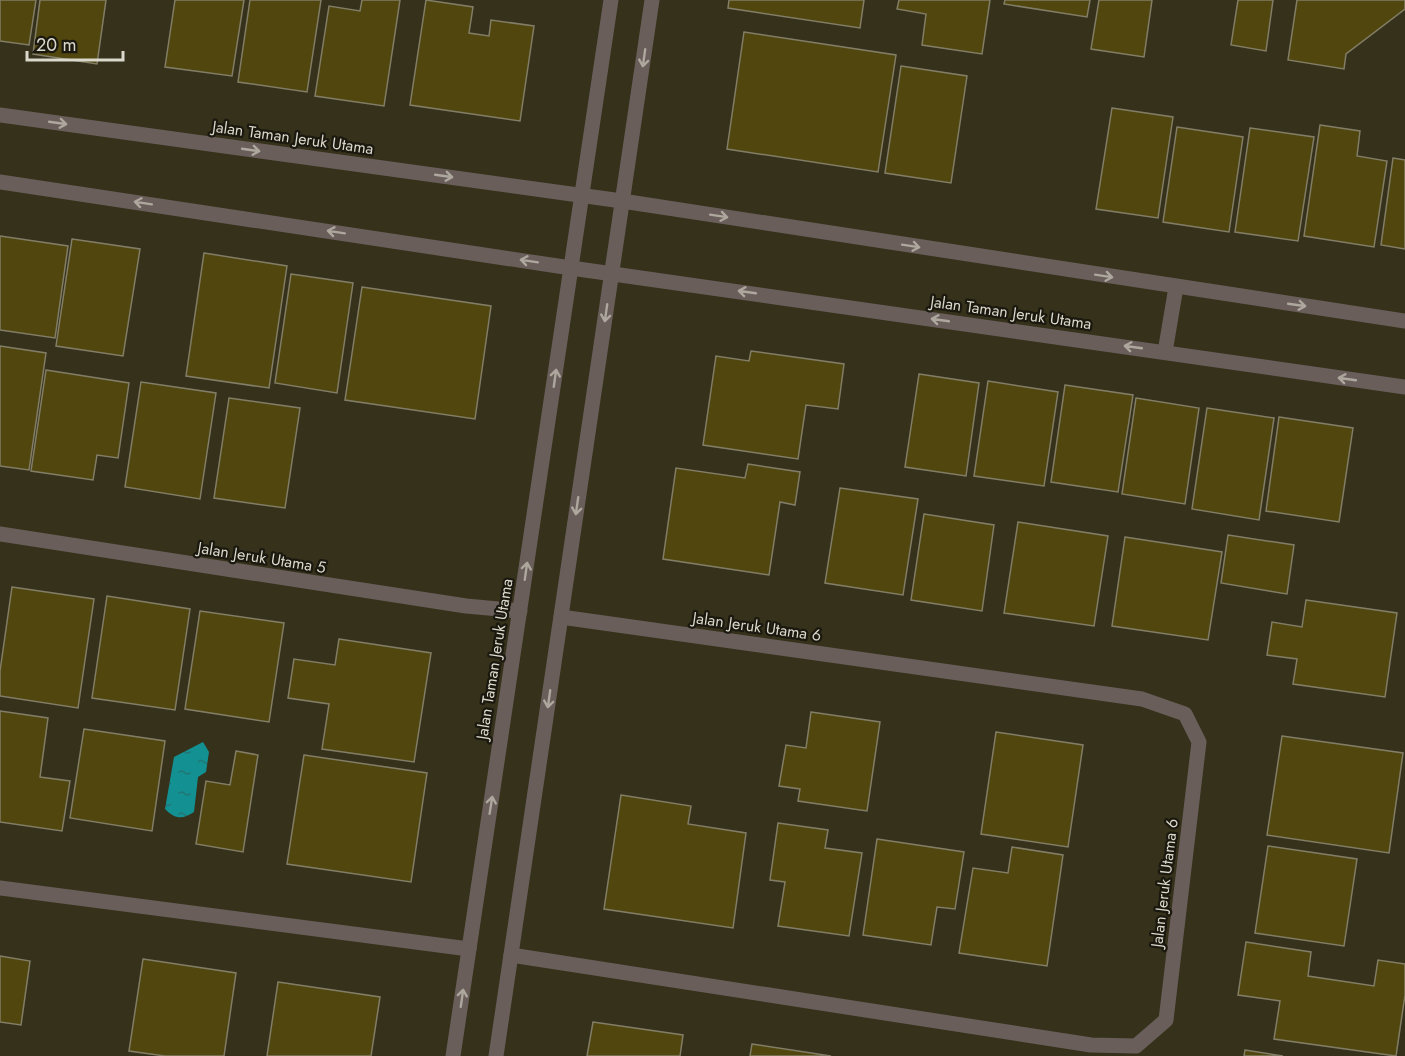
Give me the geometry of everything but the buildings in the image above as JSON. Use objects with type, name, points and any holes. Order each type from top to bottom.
[{"type":"street","name":"Jalan Taman Jeruk Utama","points":[[453,1056],[611,0]]},
{"type":"street","points":[[496,1056],[652,0]]},
{"type":"street","name":"Jalan Taman Jeruk Utama","points":[[0,115],[622,201],[1405,321]]},
{"type":"street","name":"Jalan Taman Jeruk Utama","points":[[0,182],[571,268],[612,272],[1405,387]]},
{"type":"street","points":[[1165,352],[1176,287]]},
{"type":"street","name":"Jalan Jeruk Utama 5","points":[[0,534],[466,606],[520,611]]},
{"type":"street","name":"Jalan Jeruk Utama 6","points":[[511,955],[1091,1045],[1136,1046],[1166,1020],[1199,742],[1185,714],[1142,699],[561,617]]},
{"type":"street","points":[[0,888],[469,949]]},
{"type":"water","points":[[203,742],[209,752],[206,772],[198,777],[194,812],[182,817],[172,815],[165,809],[174,757]]}]
